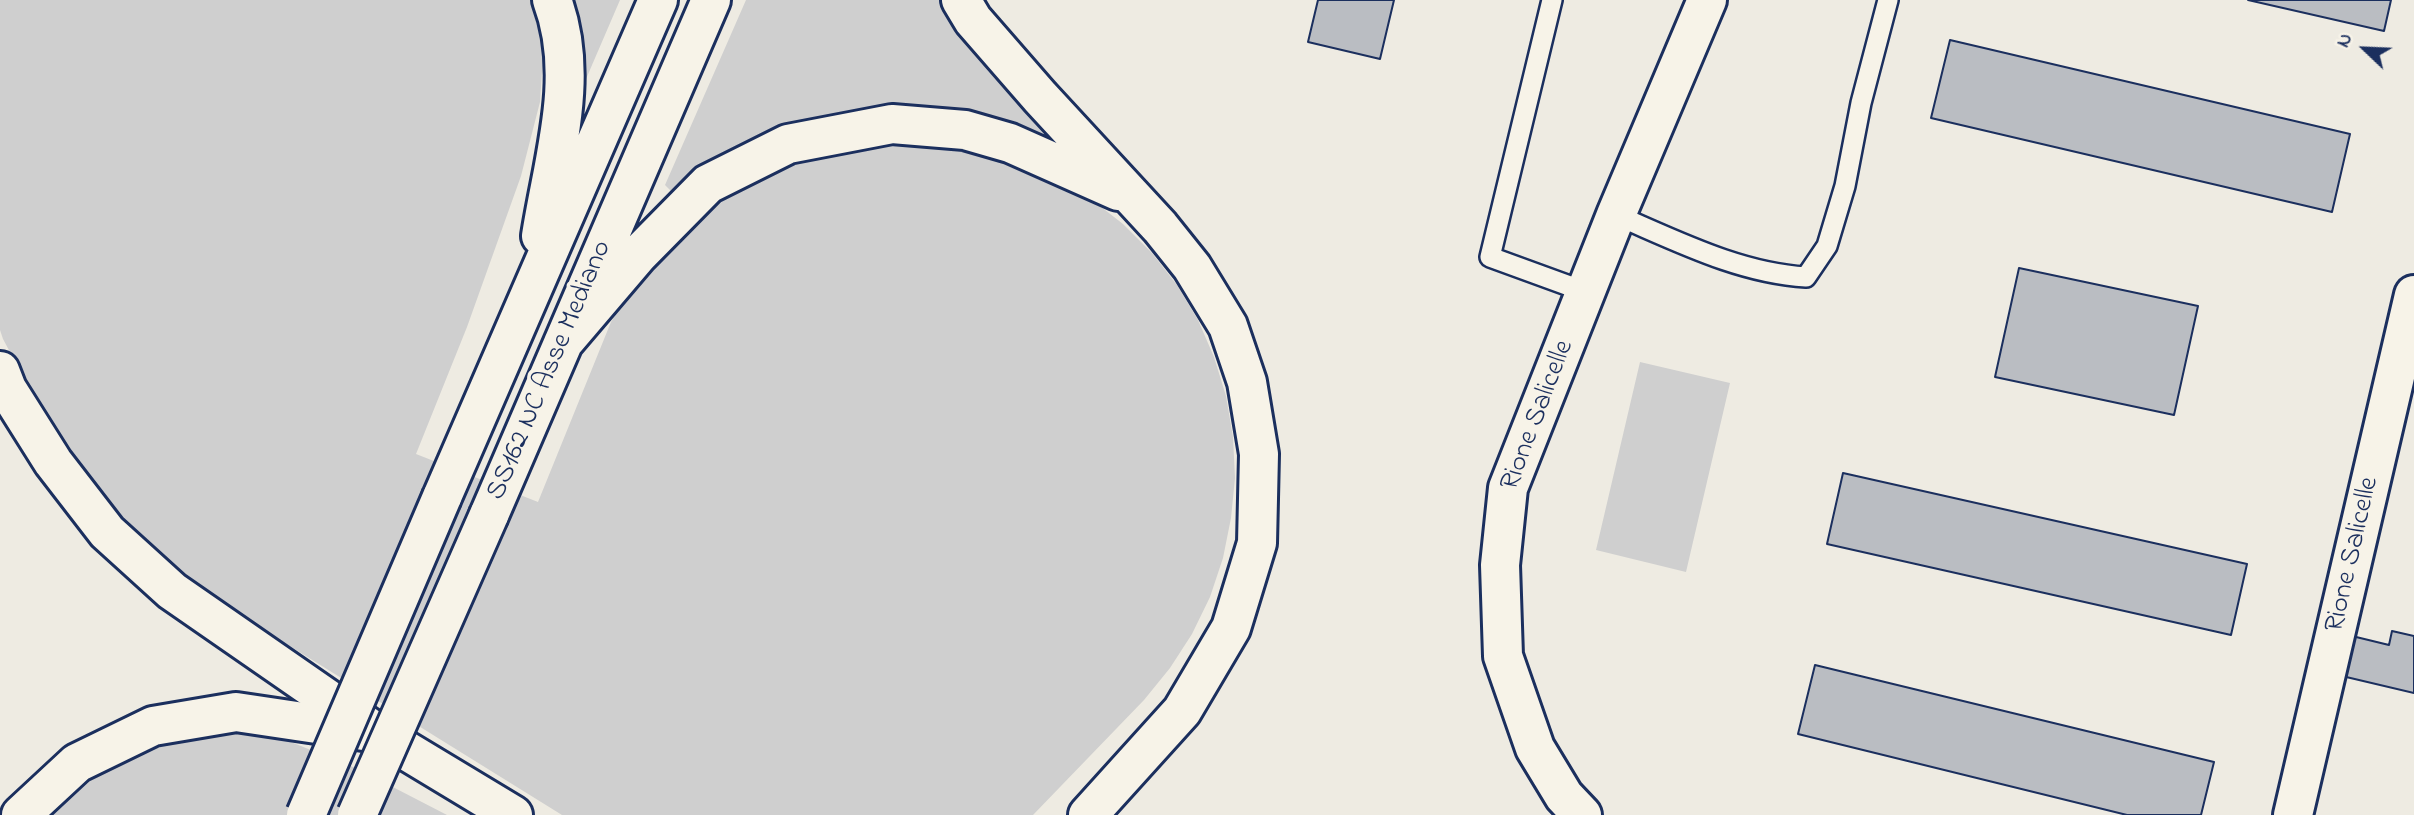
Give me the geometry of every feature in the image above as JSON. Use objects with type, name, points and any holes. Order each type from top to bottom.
[{"type":"main road","points":[[532,292],[547,194],[563,117],[565,64],[558,16],[552,0]]},
{"type":"main road","name":"SS162 NC Asse Mediano","points":[[306,815],[658,0]]},
{"type":"main road","name":"SS162 NC Asse Mediano","points":[[358,815],[711,0]]},
{"type":"main road","points":[[961,0],[973,20],[998,49],[1192,267],[1228,326],[1247,382],[1259,454],[1257,544],[1231,628],[1182,711],[1088,815]]},
{"type":"main road","name":"Rione Salicelle","points":[[1582,815],[1564,796],[1535,748],[1503,656],[1500,565],[1508,488],[1616,215],[1707,0]]},
{"type":"main road","points":[[563,343],[638,255],[708,184],[788,144],[892,124],[965,130],[1010,143],[1132,198]]},
{"type":"main road","name":"Rione Salicelle","points":[[2293,815],[2414,296]]},
{"type":"main road","points":[[0,371],[7,389],[53,462],[107,532],[172,592],[377,733],[513,815]]},
{"type":"main road","points":[[21,815],[77,763],[153,726],[236,712],[377,733]]},
{"type":"lane","points":[[1552,0],[1490,257],[1586,292]]},
{"type":"lane","points":[[1616,215],[1741,266],[1779,275],[1806,277],[1827,246],[1845,186],[1861,103],[1888,0]]},
{"type":"shaded area","points":[[0,0],[540,0],[544,41],[540,102],[521,176],[467,327],[416,454],[538,502],[611,322],[631,289],[713,201],[781,166],[819,153],[900,141],[980,150],[1091,199],[1123,224],[1152,253],[1177,285],[1198,320],[1214,357],[1226,396],[1233,437],[1235,478],[1231,518],[1223,558],[1210,597],[1192,634],[1170,668],[1144,700],[1033,815],[562,815],[206,594],[113,511],[48,423],[0,330]]},
{"type":"shaded area","points":[[570,0],[620,0],[586,79],[581,74]]},
{"type":"shaded area","points":[[746,0],[942,0],[992,70],[1051,134],[1048,138],[1006,122],[872,109],[828,115],[787,126],[747,142],[711,162],[671,191],[665,185]]},
{"type":"shaded area","points":[[1640,362],[1730,383],[1686,572],[1596,550]]},
{"type":"shaded area","points":[[218,731],[253,733],[286,740],[358,769],[447,815],[40,815],[118,754]]},
{"type":"building","points":[[1318,0],[1394,0],[1380,59],[1308,42]]},
{"type":"building","points":[[2248,0],[2391,0],[2384,31]]},
{"type":"building","points":[[1950,40],[2350,134],[2332,212],[1931,118]]},
{"type":"building","points":[[2019,268],[2198,306],[2174,415],[1995,377]]},
{"type":"building","points":[[1843,473],[2247,564],[2231,635],[1827,544]]},
{"type":"building","points":[[2392,631],[2414,636],[2414,693],[2342,676],[2352,636],[2389,645]]},
{"type":"building","points":[[1815,665],[2214,762],[2201,815],[2127,815],[1798,734]]}]
